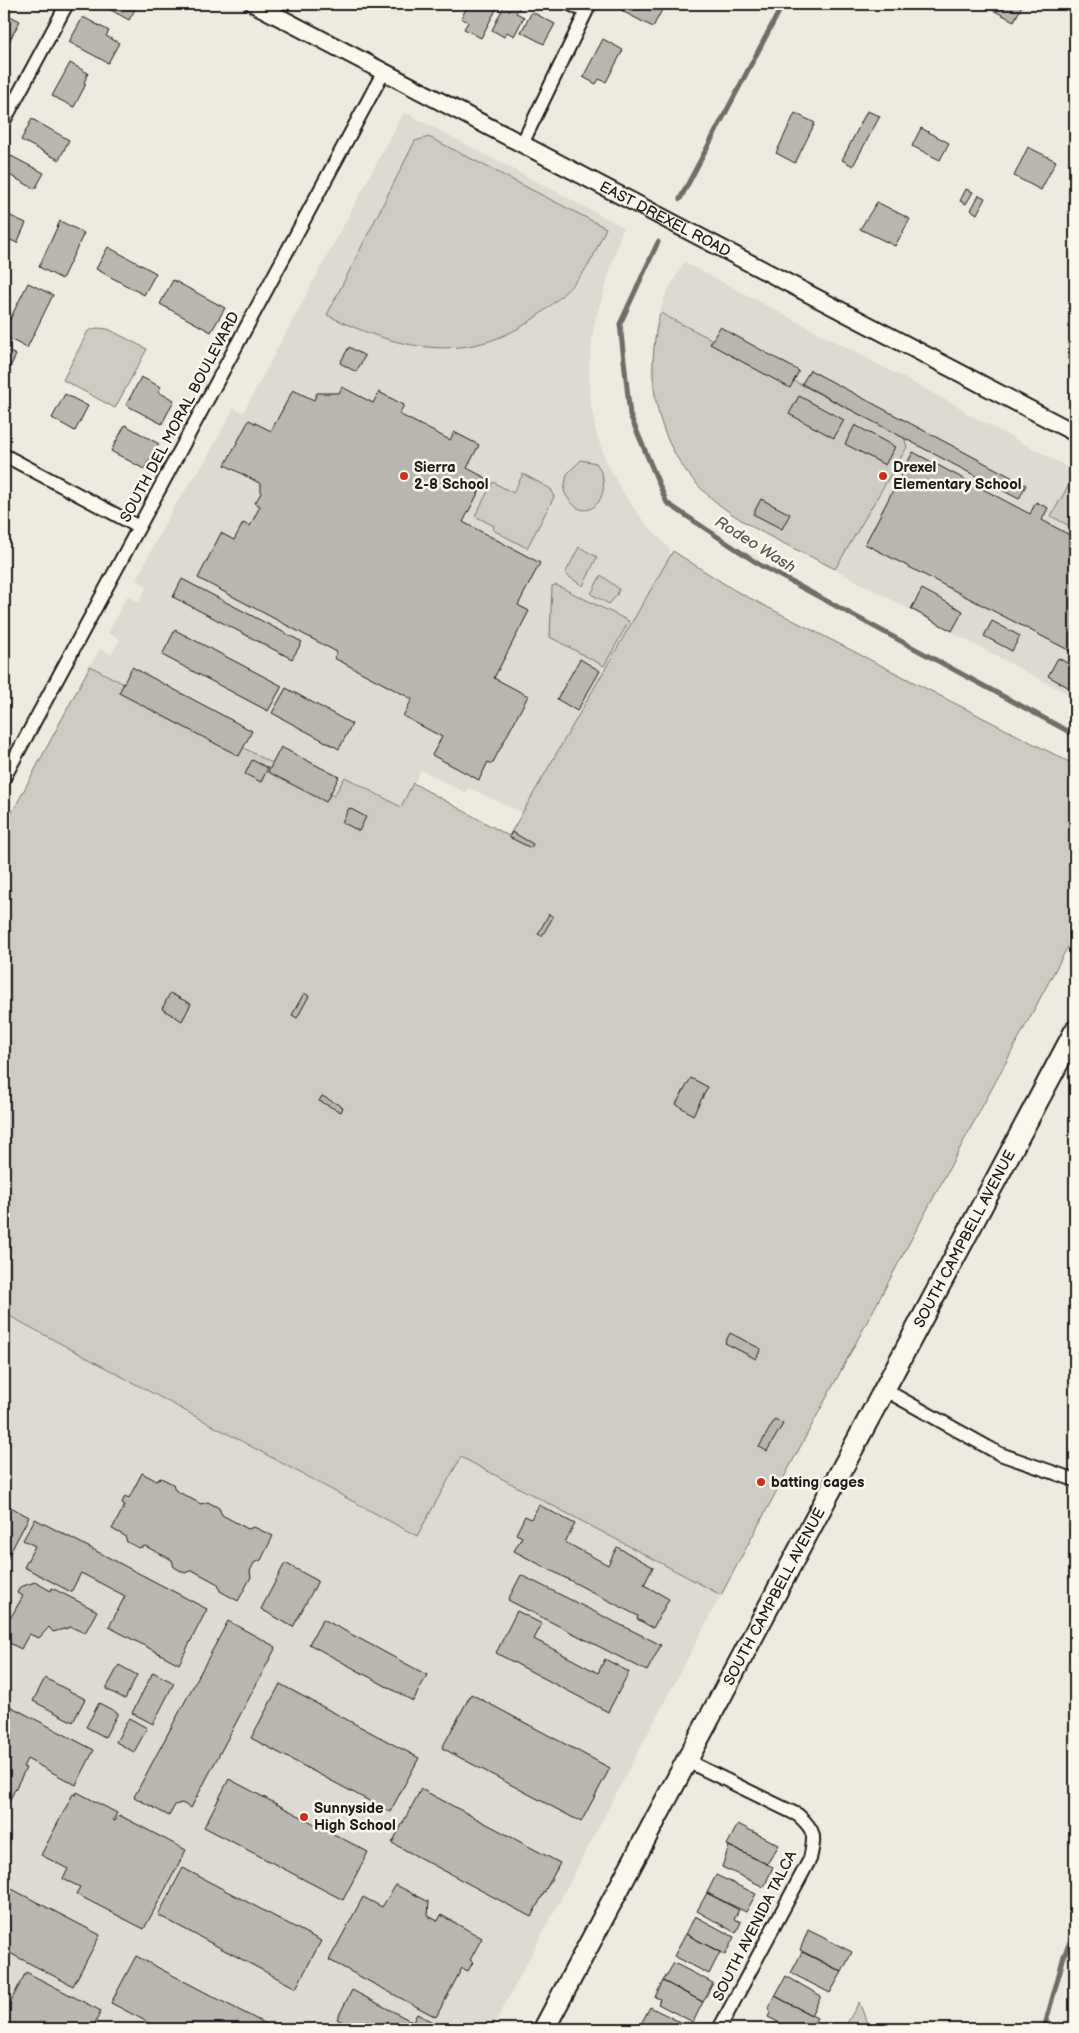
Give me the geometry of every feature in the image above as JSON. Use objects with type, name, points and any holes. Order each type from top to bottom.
[{"type":"main road","name":"SOUTH CAMPBELL AVENUE","points":[[544,2029],[1075,1030]]},
{"type":"street","points":[[4,120],[67,4]]},
{"type":"street","name":"EAST DREXEL ROAD","points":[[254,4],[1075,434]]},
{"type":"street","points":[[522,144],[588,8],[570,4]]},
{"type":"street","name":"SOUTH DEL MORAL BOULEVARD","points":[[4,778],[384,72]]},
{"type":"street","points":[[4,455],[139,527]]},
{"type":"street","points":[[885,1390],[1000,1454],[1075,1480]]},
{"type":"street","name":"SOUTH AVENIDA TALCA","points":[[687,1761],[798,1816],[811,1826],[814,1842],[810,1859],[719,2029]]},
{"type":"shaded area","name":"Sierra 2-8 School","points":[[404,112],[623,227],[594,325],[589,366],[590,400],[596,432],[606,461],[622,491],[644,522],[670,549],[669,558],[523,813],[469,788],[466,793],[421,770],[401,807],[345,777],[335,796],[90,666],[100,649],[111,655],[120,639],[108,633],[127,596],[139,602],[147,586],[136,580],[173,508],[206,460],[234,408],[243,413]]},
{"type":"shaded area","points":[[429,137],[606,228],[588,266],[568,290],[545,310],[519,328],[492,340],[465,346],[438,348],[411,345],[355,328],[327,315],[415,141]]},
{"type":"shaded area","name":"Drexel Elementary School","points":[[684,262],[961,408],[966,413],[1075,471],[1075,698],[739,518],[710,497],[695,482],[676,456],[665,435],[658,415],[651,373],[655,332],[665,296]]},
{"type":"shaded area","points":[[660,313],[904,437],[907,447],[835,569],[764,534],[737,518],[703,490],[685,469],[671,446],[661,422],[655,396],[653,369]]},
{"type":"shaded area","points":[[97,328],[108,329],[147,349],[115,408],[63,380],[88,331]]},
{"type":"shaded area","points":[[581,460],[596,463],[602,475],[604,486],[601,497],[596,505],[589,509],[581,509],[572,503],[564,491],[567,474]]},
{"type":"shaded area","points":[[523,474],[551,489],[554,497],[527,548],[493,530],[494,526],[475,516],[493,482],[513,493]]},
{"type":"shaded area","points":[[1071,481],[1075,484],[1075,529],[1051,516]]},
{"type":"shaded area","points":[[579,547],[597,557],[583,586],[565,574]]},
{"type":"shaded area","points":[[673,551],[734,590],[1075,765],[1075,933],[721,1595],[461,1457],[417,1536],[4,1313],[4,828],[90,666],[334,796],[345,777],[401,807],[413,783],[509,836]]},
{"type":"shaded area","points":[[601,575],[619,589],[617,595],[609,604],[591,594]]},
{"type":"shaded area","points":[[556,585],[629,621],[604,666],[550,637],[552,586]]},
{"type":"shaded area","name":"Sunnyside High School","points":[[4,1313],[416,1536],[461,1457],[721,1595],[492,2029],[4,2029]]},
{"type":"shaded area","points":[[859,2002],[866,2020],[866,2029],[844,2029]]},
{"type":"building","points":[[100,4],[138,4],[129,20]]},
{"type":"building","points":[[469,4],[499,4],[481,38],[464,29],[468,22],[461,18]]},
{"type":"building","points":[[505,4],[521,5],[516,13],[524,17],[514,36],[507,32],[504,37],[492,30]]},
{"type":"building","points":[[626,4],[655,4],[663,8],[653,27],[622,11]]},
{"type":"building","points":[[981,4],[1023,4],[1014,21]]},
{"type":"building","points":[[532,12],[555,24],[544,44],[521,32]]},
{"type":"building","points":[[4,13],[20,21],[4,51]]},
{"type":"building","points":[[83,17],[109,31],[106,36],[119,43],[108,63],[69,42]]},
{"type":"building","points":[[603,39],[623,50],[606,82],[599,79],[596,84],[583,77]]},
{"type":"building","points":[[70,63],[88,73],[84,83],[86,84],[74,107],[52,96]]},
{"type":"building","points":[[867,111],[880,116],[853,166],[842,160]]},
{"type":"building","points":[[795,113],[815,123],[795,163],[776,153]]},
{"type":"building","points":[[32,119],[69,140],[59,160],[21,140]]},
{"type":"building","points":[[921,128],[949,143],[940,160],[912,146]]},
{"type":"building","points":[[1028,147],[1056,161],[1041,190],[1014,176]]},
{"type":"building","points":[[11,156],[44,173],[35,189],[4,172]]},
{"type":"building","points":[[966,189],[973,192],[966,204],[960,201]]},
{"type":"building","points":[[979,195],[985,198],[977,214],[971,210]]},
{"type":"building","points":[[877,202],[910,219],[895,246],[860,229]]},
{"type":"building","points":[[4,213],[26,223],[17,243],[4,237]]},
{"type":"building","points":[[60,221],[84,233],[62,279],[39,267]]},
{"type":"building","points":[[108,247],[156,273],[144,295],[96,269]]},
{"type":"building","points":[[173,280],[225,308],[211,332],[160,304]]},
{"type":"building","points":[[28,283],[53,295],[27,348],[4,336],[4,331]]},
{"type":"building","points":[[720,327],[799,371],[790,388],[710,344]]},
{"type":"building","points":[[349,347],[365,356],[356,372],[340,363]]},
{"type":"building","points":[[4,349],[16,355],[4,380]]},
{"type":"building","points":[[810,370],[1026,485],[1019,499],[802,384]]},
{"type":"building","points":[[141,377],[161,387],[158,392],[174,400],[162,424],[126,405]]},
{"type":"building","points":[[342,387],[373,403],[379,392],[404,405],[399,414],[450,440],[454,432],[479,445],[467,468],[486,478],[463,522],[540,563],[518,605],[529,611],[494,678],[528,696],[492,764],[488,762],[479,780],[432,755],[442,737],[403,716],[412,699],[334,658],[337,652],[198,578],[221,533],[234,540],[243,523],[250,526],[260,506],[255,503],[261,493],[261,484],[225,465],[249,420],[271,431],[293,390],[314,400],[317,393],[339,393]]},
{"type":"building","points":[[65,394],[88,406],[75,431],[52,418]]},
{"type":"building","points":[[799,396],[844,420],[834,438],[789,414]]},
{"type":"building","points":[[125,425],[159,444],[144,469],[111,451]]},
{"type":"building","points":[[855,425],[895,447],[885,465],[845,444]]},
{"type":"building","points":[[913,452],[1030,514],[1036,502],[1048,508],[1042,520],[1075,538],[1074,653],[865,544]]},
{"type":"building","points":[[761,499],[790,514],[782,529],[753,514]]},
{"type":"building","points":[[182,579],[302,642],[292,659],[173,597]]},
{"type":"building","points":[[922,589],[963,611],[952,631],[911,609]]},
{"type":"building","points":[[992,621],[1020,636],[1012,651],[984,636]]},
{"type":"building","points":[[175,630],[282,686],[268,711],[162,655]]},
{"type":"building","points":[[1058,658],[1075,667],[1075,691],[1048,676]]},
{"type":"building","points":[[580,659],[600,671],[577,711],[557,699]]},
{"type":"building","points":[[132,667],[252,731],[239,756],[119,693]]},
{"type":"building","points":[[286,688],[352,724],[339,749],[272,713]]},
{"type":"building","points":[[281,747],[339,777],[326,802],[268,772]]},
{"type":"building","points":[[252,760],[268,768],[261,782],[245,774]]},
{"type":"building","points":[[349,808],[366,817],[359,831],[342,822]]},
{"type":"building","points":[[512,832],[533,844],[531,848],[509,837]]},
{"type":"building","points":[[549,914],[553,917],[542,936],[538,934]]},
{"type":"building","points":[[170,993],[191,1004],[182,1021],[162,1009]]},
{"type":"building","points":[[304,993],[309,996],[297,1018],[292,1015]]},
{"type":"building","points":[[691,1078],[708,1087],[693,1115],[676,1104]]},
{"type":"building","points":[[322,1096],[343,1107],[341,1112],[319,1101]]},
{"type":"building","points":[[730,1333],[761,1349],[756,1359],[725,1343]]},
{"type":"building","points":[[775,1419],[783,1424],[767,1451],[759,1447]]},
{"type":"building","points":[[142,1473],[155,1480],[161,1478],[173,1484],[175,1490],[201,1504],[208,1502],[219,1508],[222,1515],[248,1529],[254,1527],[273,1536],[261,1560],[254,1563],[250,1571],[251,1577],[238,1601],[220,1591],[218,1584],[192,1570],[185,1573],[174,1567],[172,1560],[145,1546],[139,1548],[127,1542],[125,1536],[112,1529],[125,1505],[122,1503],[125,1496],[129,1498]]},
{"type":"building","points":[[7,1505],[29,1517],[4,1564],[4,1511]]},
{"type":"building","points":[[539,1505],[575,1524],[565,1542],[608,1565],[617,1547],[653,1567],[644,1585],[669,1599],[653,1628],[637,1619],[638,1616],[514,1551],[522,1537],[516,1534],[525,1516],[531,1519]]},
{"type":"building","points":[[35,1519],[207,1609],[179,1664],[109,1627],[125,1596],[81,1573],[71,1592],[24,1567],[35,1546],[23,1540]]},
{"type":"building","points":[[285,1563],[318,1581],[293,1627],[261,1609]]},
{"type":"building","points":[[521,1575],[661,1645],[647,1671],[508,1600]]},
{"type":"building","points":[[35,1582],[51,1591],[52,1588],[97,1611],[85,1633],[71,1627],[53,1632],[49,1627],[39,1638],[29,1634],[21,1649],[4,1640],[4,1614],[11,1617],[23,1596],[17,1593],[20,1587]]},
{"type":"building","points":[[517,1611],[542,1624],[534,1639],[598,1673],[605,1659],[629,1672],[608,1712],[496,1653]]},
{"type":"building","points":[[323,1619],[427,1675],[413,1701],[309,1644]]},
{"type":"building","points":[[228,1621],[276,1647],[191,1808],[182,1803],[175,1805],[169,1816],[134,1797]]},
{"type":"building","points":[[119,1665],[137,1675],[125,1699],[106,1689]]},
{"type":"building","points":[[153,1672],[174,1683],[153,1724],[132,1713]]},
{"type":"building","points":[[45,1678],[85,1699],[73,1722],[33,1701]]},
{"type":"building","points":[[280,1684],[419,1758],[390,1812],[251,1738]]},
{"type":"building","points":[[471,1694],[610,1768],[581,1822],[442,1748]]},
{"type":"building","points":[[4,1703],[94,1750],[76,1785],[27,1759],[23,1767],[26,1768],[4,1811]]},
{"type":"building","points":[[99,1703],[118,1713],[105,1737],[86,1727]]},
{"type":"building","points":[[129,1718],[147,1728],[134,1752],[116,1742]]},
{"type":"building","points":[[229,1779],[368,1852],[343,1900],[204,1827]]},
{"type":"building","points":[[421,1789],[560,1863],[531,1917],[392,1843]]},
{"type":"building","points":[[77,1792],[117,1813],[113,1820],[115,1821],[119,1815],[186,1850],[144,1929],[76,1894],[80,1887],[63,1879],[68,1869],[41,1855],[73,1794],[76,1795]]},
{"type":"building","points":[[738,1824],[779,1845],[767,1864],[727,1845]]},
{"type":"building","points":[[729,1846],[773,1867],[764,1887],[722,1867]]},
{"type":"building","points":[[183,1868],[321,1941],[296,1988],[158,1915]]},
{"type":"building","points":[[716,1875],[756,1894],[746,1912],[707,1893]]},
{"type":"building","points":[[4,1885],[100,1935],[73,1986],[4,1950]]},
{"type":"building","points":[[396,1885],[429,1902],[428,1916],[438,1921],[441,1915],[482,1938],[470,1960],[473,1962],[468,1971],[462,1968],[436,2017],[329,1960],[363,1897],[382,1907]]},
{"type":"building","points":[[707,1893],[739,1910],[734,1919],[741,1922],[736,1933],[697,1911]]},
{"type":"building","points":[[695,1916],[734,1937],[725,1955],[686,1934]]},
{"type":"building","points":[[808,1930],[852,1952],[842,1972],[800,1950]]},
{"type":"building","points":[[686,1934],[720,1952],[709,1974],[674,1956]]},
{"type":"building","points":[[802,1952],[842,1972],[830,1993],[791,1973]]},
{"type":"building","points":[[136,1956],[275,2029],[161,2029],[111,2003]]},
{"type":"building","points":[[674,1963],[713,1983],[703,2002],[663,1981]]},
{"type":"building","points":[[26,1972],[101,2011],[92,2029],[4,2029],[4,2014]]},
{"type":"building","points":[[786,1976],[821,1996],[811,2015],[775,1996]]},
{"type":"building","points":[[663,1981],[703,2002],[693,2022],[658,2004],[660,1999],[655,1997]]},
{"type":"building","points":[[352,1990],[413,2022],[417,2014],[446,2029],[356,2029],[337,2019]]},
{"type":"building","points":[[775,1996],[817,2018],[811,2029],[792,2029],[768,2017],[771,2011],[768,2009]]},
{"type":"building","points":[[650,2007],[686,2025],[684,2029],[650,2029],[641,2024]]},
{"type":"building","points":[[638,2023],[641,2024],[650,2029],[635,2029]]},
{"type":"waterway","points":[[680,199],[783,4]]},
{"type":"waterway","name":"Rodeo Wash","points":[[658,242],[620,324],[630,415],[667,503],[760,565],[1075,735]]},
{"type":"waterway","points":[[1044,2029],[1064,1956],[1075,1930]]},
{"type":"place","name":"Sierra 2-8 School","points":[[404,476]]},
{"type":"place","name":"Drexel Elementary School","points":[[883,476]]},
{"type":"place","name":"batting cages","points":[[761,1482]]},
{"type":"place","name":"Sunnyside High School","points":[[304,1817]]}]
